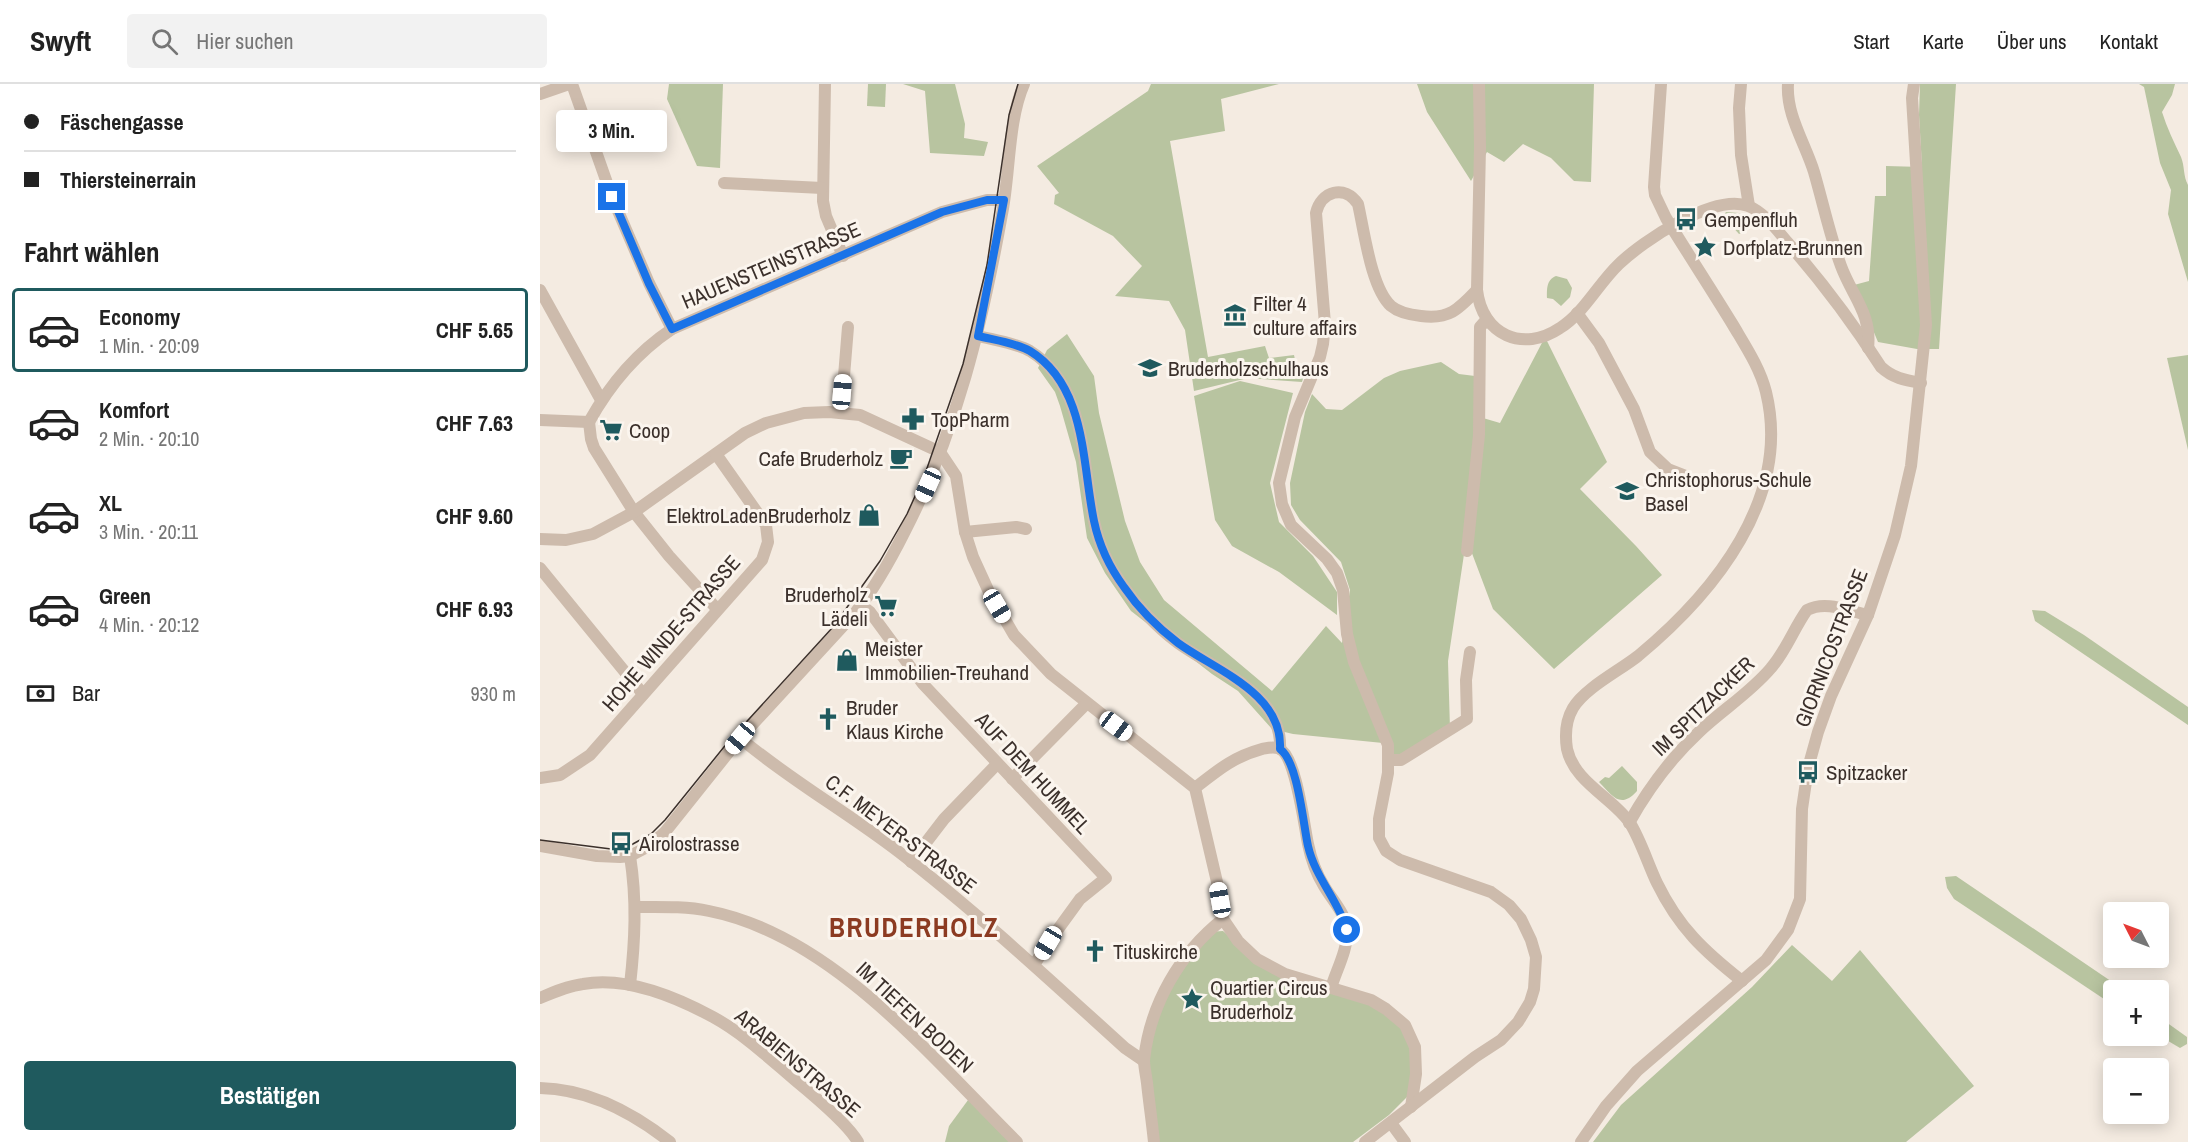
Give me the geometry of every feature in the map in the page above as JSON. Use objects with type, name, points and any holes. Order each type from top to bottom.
[{"type":"street","points":[[540,94],[571,84],[615,206],[649,284],[672,329]]},
{"type":"street","points":[[825,84],[822,188],[826,216],[843,256]]},
{"type":"street","points":[[540,846],[597,856],[630,856],[649,846],[664,832],[740,738],[861,605],[900,540],[921,499],[940,452],[978,336],[1004,200],[1017,102],[1022,84]]},
{"type":"street","points":[[1479,84],[1477,290],[1479,305],[1487,319],[1501,332],[1514,338],[1530,341],[1545,338],[1563,327],[1620,263],[1672,227],[1711,208],[1726,204],[1749,206],[1769,221],[1820,280],[1881,367],[1891,376],[1921,383]]},
{"type":"street","points":[[1661,84],[1654,187],[1659,203],[1672,227],[1755,362],[1766,395],[1771,447],[1764,486],[1750,521],[1732,554],[1712,583],[1666,633],[1588,692],[1573,708],[1566,729],[1567,751],[1578,771],[1629,823],[1658,886],[1680,923],[1706,953],[1742,981]]},
{"type":"street","points":[[1741,84],[1739,108],[1741,155],[1749,206]]},
{"type":"street","points":[[1788,84],[1791,115],[1813,170],[1842,267],[1864,312],[1869,334],[1868,348]]},
{"type":"street","name":"GIORNICOSTRASSE","points":[[1581,1142],[1606,1106],[1637,1071],[1766,960],[1788,930],[1800,899],[1802,809],[1808,768],[1831,696],[1868,615],[1895,535],[1911,466],[1926,324],[1912,98],[1914,84]]},
{"type":"street","points":[[724,183],[822,188]]},
{"type":"street","points":[[1365,1142],[1501,1040],[1518,1023],[1530,1002],[1534,988],[1536,957],[1521,919],[1509,905],[1491,892],[1400,860],[1386,851],[1379,837],[1379,819],[1389,760],[1388,745],[1354,662],[1347,634],[1343,590],[1337,573],[1327,559],[1291,525],[1282,504],[1279,483],[1295,417],[1320,357],[1323,344],[1325,324],[1316,213],[1318,204],[1324,196],[1332,192],[1341,192],[1355,199],[1377,285],[1391,306],[1412,315],[1438,319],[1459,309],[1477,290]]},
{"type":"street","name":"HAUENSTEINSTRASSE","points":[[589,422],[601,400],[628,364],[656,339],[672,329],[942,212],[987,200],[1004,200]]},
{"type":"street","points":[[540,290],[601,400]]},
{"type":"street","points":[[1576,313],[1599,343],[1634,409],[1650,452],[1668,469],[1686,476]]},
{"type":"street","points":[[1467,551],[1479,435],[1480,327],[1487,319]]},
{"type":"street","points":[[841,413],[848,327]]},
{"type":"street","points":[[978,336],[1030,351],[1050,369],[1073,407],[1079,428],[1094,523],[1103,549],[1117,577],[1137,605],[1155,624],[1180,644],[1240,681],[1258,697],[1281,733],[1280,749]]},
{"type":"street","points":[[540,539],[567,540],[593,534],[634,512],[745,433],[766,423],[804,413],[841,413],[860,416],[940,452],[956,476],[965,532],[973,557],[988,592],[1014,635],[1051,674],[1086,704],[1196,788],[1223,919],[1238,941],[1257,959],[1285,974],[1371,1000],[1386,1009],[1404,1025],[1415,1047],[1416,1074],[1411,1107]]},
{"type":"street","points":[[540,420],[589,422],[594,448],[634,512],[669,556],[717,609]]},
{"type":"street","name":"HOHE WINDE-STRASSE","points":[[540,777],[560,775],[590,755],[762,560],[768,542],[766,525],[716,454]]},
{"type":"street","points":[[965,532],[1016,527],[1026,529]]},
{"type":"street","points":[[540,568],[643,694]]},
{"type":"street","name":"AUF DEM HUMMEL","points":[[861,605],[870,612],[923,684],[1106,878],[1080,899],[1034,965]]},
{"type":"street","name":"IM SPITZACKER","points":[[1629,823],[1644,797],[1670,762],[1699,731],[1752,688],[1773,667],[1807,610],[1817,605],[1868,615]]},
{"type":"street","points":[[1389,760],[1401,760],[1467,719],[1466,680],[1470,652]]},
{"type":"street","points":[[1012,779],[1086,704]]},
{"type":"street","name":"C.F. MEYER-STRASSE","points":[[740,738],[778,770],[863,826],[911,862],[984,921],[1125,1048],[1144,1061]]},
{"type":"street","points":[[1196,788],[1224,765],[1242,755],[1268,748],[1280,749],[1288,757],[1300,799],[1314,866],[1343,915],[1347,930],[1346,942],[1331,988]]},
{"type":"street","points":[[911,862],[944,819],[997,764]]},
{"type":"street","points":[[630,856],[636,907],[635,947],[630,985]]},
{"type":"street","name":"IM TIEFEN BODEN","points":[[636,907],[682,907],[708,910],[736,918],[804,950],[852,982],[896,1021],[1017,1142]]},
{"type":"street","points":[[1154,1142],[1144,1061],[1153,1021],[1166,985],[1185,956],[1223,919]]},
{"type":"street","name":"ARABIENSTRASSE","points":[[540,998],[560,989],[585,983],[630,985],[669,997],[714,1018],[748,1041],[803,1087],[851,1132],[858,1142]]},
{"type":"street","points":[[540,1088],[562,1088],[594,1097],[623,1111],[670,1142]]},
{"type":"street","points":[[1391,1123],[1405,1142]]},
{"type":"green space","points":[[669,84],[723,84],[720,168],[697,166],[667,99]]},
{"type":"green space","points":[[868,84],[886,84],[885,107],[867,106]]},
{"type":"green space","points":[[903,84],[955,84],[965,124],[964,138],[988,142],[984,156],[930,153],[925,91]]},
{"type":"green space","points":[[1151,84],[1279,84],[1221,99],[1225,131],[1170,141],[1208,357],[1265,346],[1269,358],[1294,355],[1297,369],[1306,368],[1302,382],[1248,378],[1194,391],[1185,330],[1169,301],[1115,296],[1142,266],[1113,236],[1054,204],[1055,195],[1059,193],[1037,166],[1148,91]]},
{"type":"green space","points":[[1417,84],[1594,84],[1591,182],[1574,181],[1551,158],[1523,144],[1504,162],[1487,152],[1471,181],[1427,112]]},
{"type":"green space","points":[[1920,84],[1956,84],[1939,349],[1917,349],[1878,342],[1854,285],[1869,281],[1875,196],[1886,196],[1886,166],[1922,167]]},
{"type":"green space","points":[[2139,84],[2175,84],[2172,95],[2162,112],[2181,157],[2188,185],[2188,282],[2168,214],[2171,190],[2160,163],[2144,87]]},
{"type":"green space","points":[[1726,212],[1739,213],[1752,220],[1746,231],[1739,234],[1723,216]]},
{"type":"green space","points":[[1556,276],[1567,279],[1572,288],[1570,297],[1561,306],[1553,299],[1547,298],[1549,283]]},
{"type":"green space","points":[[1067,334],[1094,376],[1099,413],[1125,521],[1140,562],[1164,600],[1272,691],[1326,626],[1342,643],[1350,590],[1341,562],[1300,520],[1291,505],[1290,483],[1305,412],[1312,394],[1326,409],[1342,410],[1384,378],[1400,371],[1441,362],[1459,374],[1475,376],[1476,432],[1466,541],[1448,661],[1450,729],[1389,760],[1383,743],[1293,734],[1272,729],[1238,691],[1212,674],[1131,611],[1105,573],[1087,538],[1076,462],[1060,406],[1055,392],[1038,368],[1047,350]]},
{"type":"green space","points":[[1545,337],[1607,462],[1580,489],[1662,575],[1554,669],[1493,609],[1470,548],[1483,418],[1500,423]]},
{"type":"green space","points":[[2188,355],[2188,450],[2167,358]]},
{"type":"green space","points":[[1240,381],[1293,393],[1270,483],[1279,522],[1313,556],[1337,592],[1337,615],[1279,572],[1232,546],[1215,520],[1194,396]]},
{"type":"green space","points":[[2032,610],[2045,611],[2084,635],[2188,707],[2188,725],[2035,621]]},
{"type":"green space","points":[[1622,766],[1637,782],[1637,791],[1631,797],[1621,800],[1612,796],[1599,782],[1605,777],[1609,778]]},
{"type":"green space","points":[[1956,876],[2109,980],[2103,980],[2103,998],[1954,899],[1947,888],[1945,877]]},
{"type":"green space","points":[[1223,931],[1257,959],[1386,1009],[1415,1047],[1412,1092],[1389,1115],[1353,1142],[1154,1142],[1144,1061],[1166,985],[1207,932]]},
{"type":"green space","points":[[1792,945],[1832,981],[1860,950],[1974,1086],[1906,1142],[1593,1142],[1621,1105],[1752,987]]},
{"type":"green space","points":[[2169,1024],[2187,1037],[2187,1044],[2180,1048],[2169,1042]]},
{"type":"green space","points":[[971,1096],[1017,1142],[945,1142],[949,1126]]},
{"type":"tram line","points":[[540,840],[611,849],[631,845],[651,834],[728,742],[833,627],[880,561],[907,514],[925,474],[963,364],[987,265],[1009,115],[1018,84]]},
{"type":"place","name":"Gempenfluh","points":[[1686,219]]},
{"type":"place","name":"Dorfplatz-Brunnen","points":[[1705,247]]},
{"type":"place","name":"Filter 4 culture affairs","points":[[1235,315]]},
{"type":"place","name":"Bruderholzschulhaus","points":[[1150,368]]},
{"type":"place","name":"TopPharm","points":[[913,419]]},
{"type":"place","name":"Coop","points":[[611,430]]},
{"type":"place","name":"Cafe Bruderholz","points":[[901,458]]},
{"type":"place","name":"Christophorus-Schule Basel","points":[[1627,491]]},
{"type":"place","name":"ElektroLadenBruderholz","points":[[869,515]]},
{"type":"place","name":"Bruderholz Lädeli","points":[[886,606]]},
{"type":"place","name":"Meister Immobilien-Treuhand","points":[[847,660]]},
{"type":"place","name":"Bruder Klaus Kirche","points":[[828,719]]},
{"type":"place","name":"Spitzacker","points":[[1808,772]]},
{"type":"place","name":"Airolostrasse","points":[[621,843]]},
{"type":"place","name":"Tituskirche","points":[[1095,951]]},
{"type":"place","name":"Quartier Circus Bruderholz","points":[[1192,999]]},
{"type":"district","name":"BRUDERHOLZ","points":[[914,927]]},
{"type":"route","points":[[612,197],[649,284],[672,329],[942,212],[987,200],[1004,200],[978,336],[1030,351],[1050,369],[1062,386],[1073,407],[1079,428],[1094,523],[1103,549],[1117,577],[1137,605],[1155,624],[1180,644],[1240,681],[1258,697],[1272,717],[1281,733],[1280,749],[1288,757],[1300,799],[1314,866],[1343,915],[1347,930]]}]
